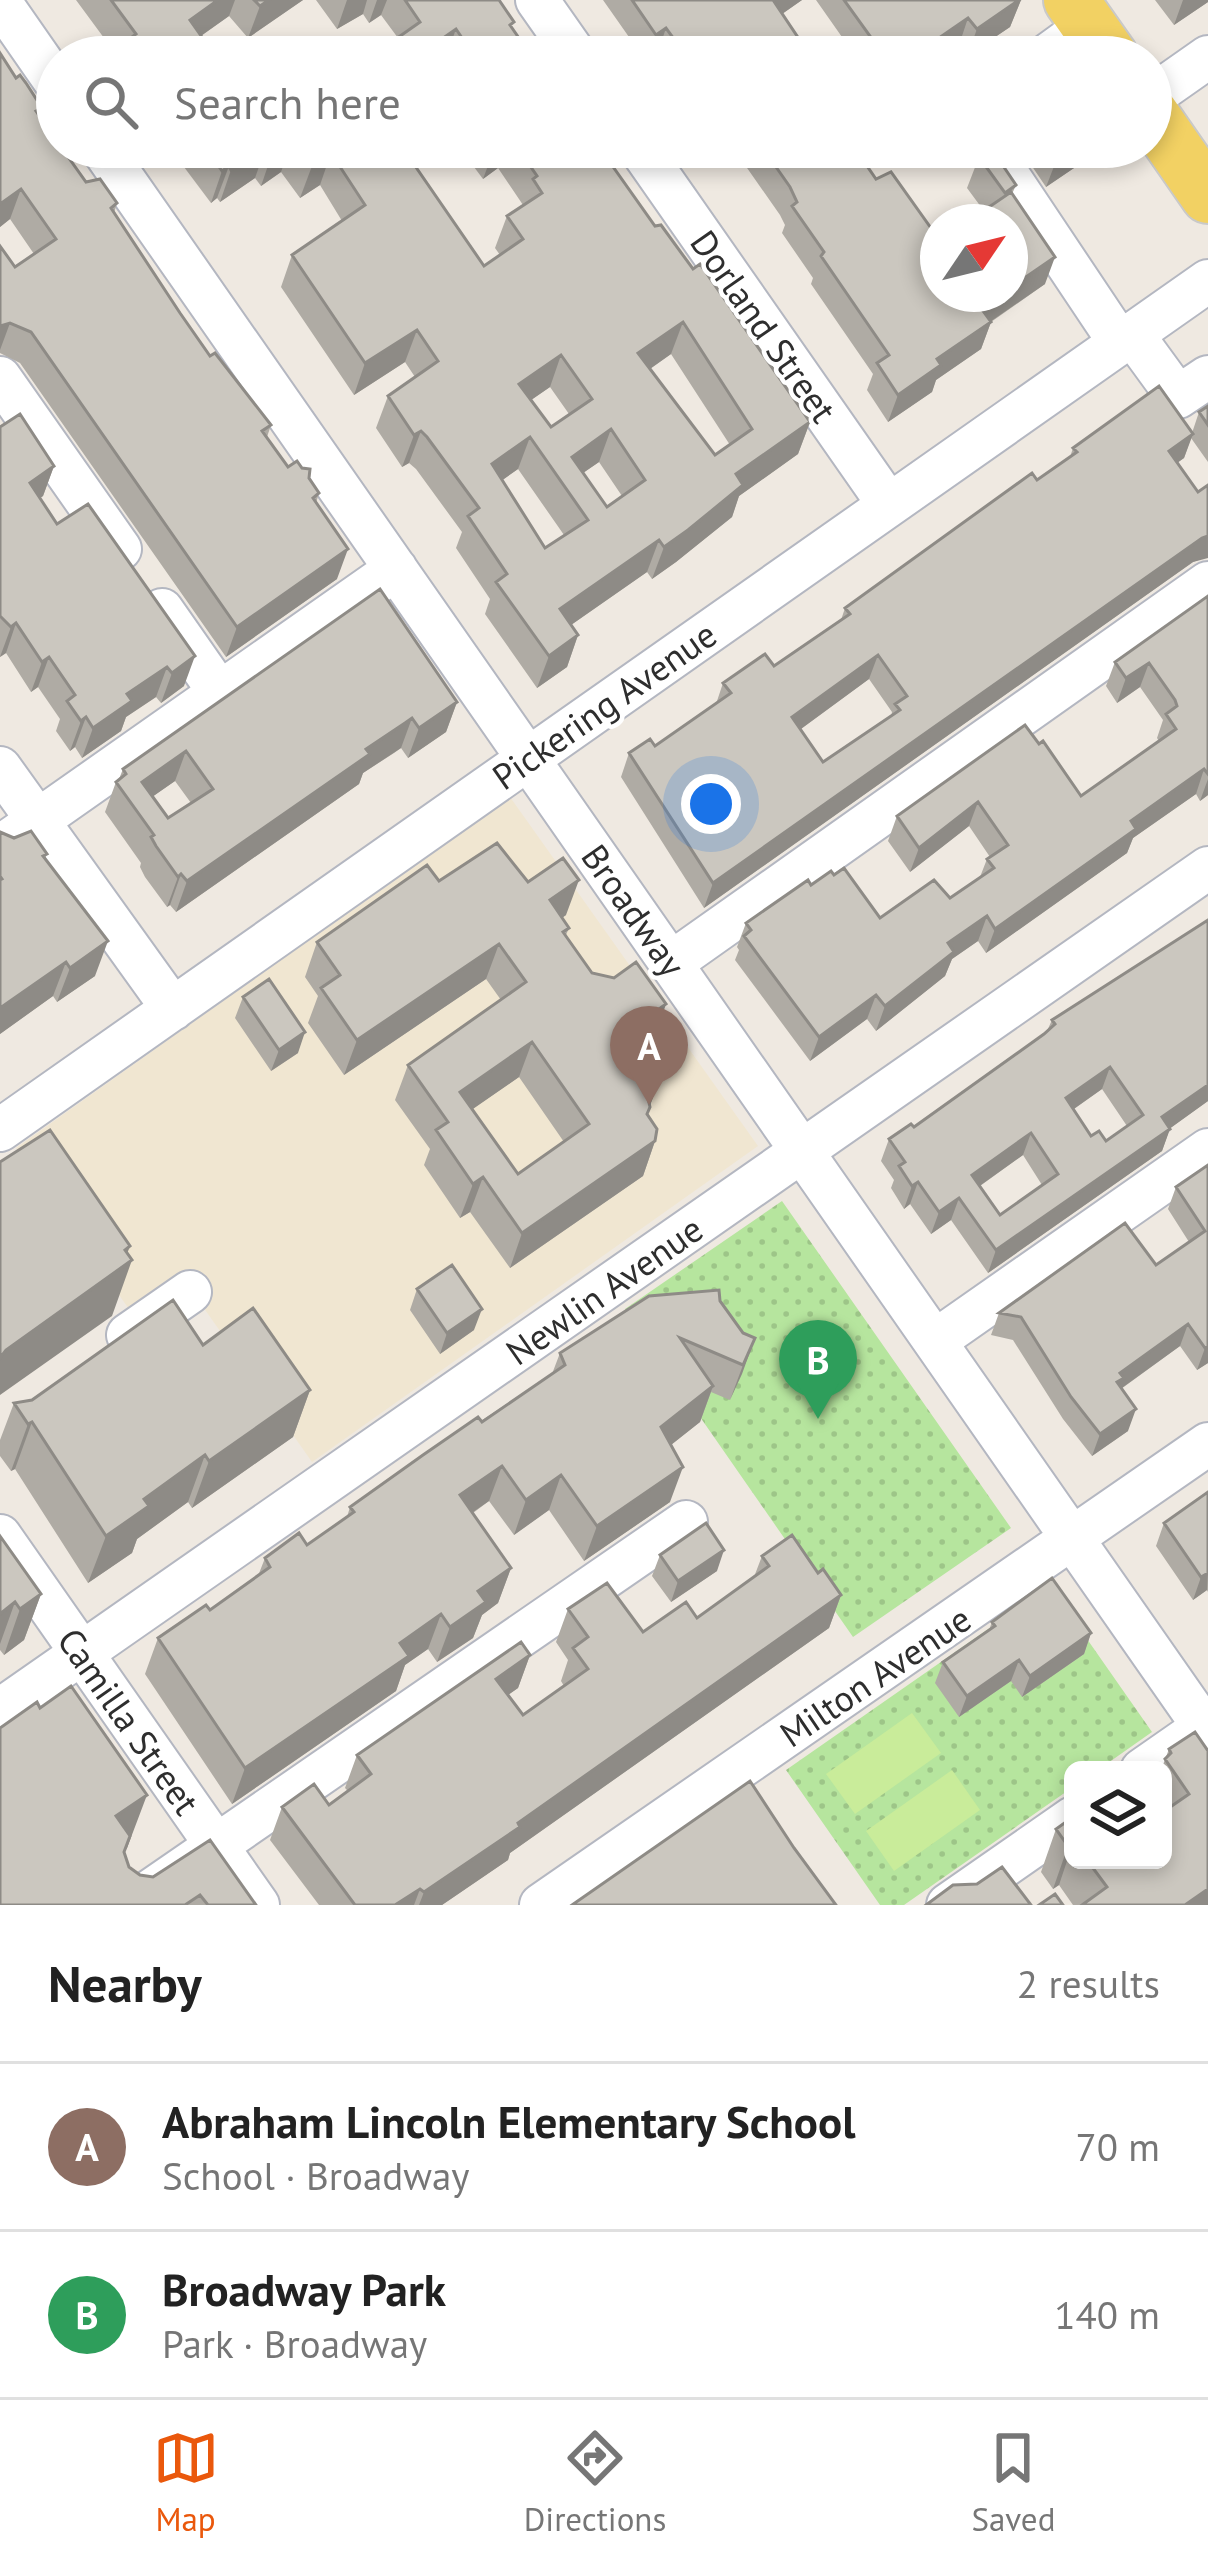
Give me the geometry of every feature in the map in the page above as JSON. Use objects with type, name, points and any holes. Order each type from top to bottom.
[{"type":"main road","points":[[1172,144],[1208,196]]},
{"type":"street","points":[[537,0],[562,36]]},
{"type":"street","points":[[0,2],[36,54]]},
{"type":"street","points":[[1172,82],[1208,57]]},
{"type":"street","name":"Broadway","points":[[116,168],[1207,1728]]},
{"type":"street","name":"Dorland Street","points":[[654,168],[889,505]]},
{"type":"street","points":[[1004,168],[1126,339],[1178,397],[1208,377]]},
{"type":"street","name":"Pickering Avenue","points":[[0,1130],[1208,281]]},
{"type":"street","points":[[0,378],[220,693]]},
{"type":"street","points":[[0,847],[396,569]]},
{"type":"street","points":[[670,963],[1208,583]]},
{"type":"street","points":[[0,768],[173,1009]]},
{"type":"street","name":"Newlin Avenue","points":[[0,1710],[1208,868]]},
{"type":"street","points":[[934,1341],[1208,1150]]},
{"type":"street","points":[[95,1359],[190,1292]]},
{"type":"street","name":"Milton Avenue","points":[[541,1905],[1208,1444]]},
{"type":"street","points":[[130,1905],[686,1522]]},
{"type":"street","name":"Camilla Street","points":[[0,1536],[257,1905]]},
{"type":"street","points":[[1156,1761],[1207,1728]]},
{"type":"street","points":[[948,1905],[1064,1824]]},
{"type":"shaded area","points":[[510,797],[758,1146],[312,1462],[182,1277],[131,1312],[16,1148]]},
{"type":"green space","points":[[782,1201],[1011,1528],[853,1637],[625,1309]]},
{"type":"green space","points":[[1050,1586],[1152,1732],[1111,1761],[1064,1761],[1064,1793],[904,1905],[880,1905],[786,1770]]},
{"type":"green space","points":[[912,1713],[941,1753],[855,1814],[826,1774]]},
{"type":"green space","points":[[952,1770],[980,1810],[894,1871],[866,1831]]},
{"type":"building","points":[[111,0],[218,0],[190,20],[201,36],[136,34]]},
{"type":"building","points":[[405,0],[499,0],[518,36],[461,36],[456,29],[446,36],[400,36],[420,22]]},
{"type":"building","points":[[632,0],[773,0],[797,36],[672,36],[666,28],[656,35]]},
{"type":"building","points":[[844,0],[1019,0],[977,29],[968,18],[942,36],[870,36]]},
{"type":"building","points":[[0,53],[36,99],[36,168],[76,168],[86,182],[100,179],[117,203],[111,208],[180,313],[210,356],[215,353],[271,425],[262,431],[288,467],[297,461],[310,469],[309,478],[319,493],[313,498],[348,549],[237,627],[31,332],[10,323],[0,326],[0,246],[15,267],[56,239],[21,189],[0,204]]},
{"type":"building","points":[[341,168],[416,168],[484,266],[523,239],[507,216],[542,193],[531,168],[614,168],[693,269],[700,264],[810,422],[736,474],[743,485],[688,530],[664,547],[659,540],[560,609],[578,635],[549,656],[496,582],[507,574],[468,516],[479,508],[427,437],[421,431],[414,435],[388,396],[438,361],[417,330],[365,363],[292,255],[365,205]],"holes":[[[683,322],[752,429],[715,455],[638,353]],[[561,355],[592,399],[551,427],[519,384]],[[611,429],[645,480],[607,507],[572,457]],[[530,437],[588,520],[545,548],[492,464]]]},
{"type":"building","points":[[777,168],[868,168],[876,179],[891,172],[920,213],[920,312],[984,312],[991,322],[937,359],[941,365],[898,395],[877,363],[889,355],[821,256],[824,252],[792,206],[797,202]]},
{"type":"building","points":[[987,168],[1005,168],[1016,185],[1005,193]]},
{"type":"building","points":[[1011,192],[1019,204],[993,204]]},
{"type":"building","points":[[1028,217],[1055,257],[1028,276]]},
{"type":"building","points":[[1159,386],[1193,434],[1169,451],[1198,492],[1208,485],[1208,536],[713,883],[629,753],[650,739],[655,746],[731,693],[723,683],[765,654],[774,666],[850,614],[845,608],[1032,473],[1037,480],[1077,452],[1073,448]],"holes":[[[878,655],[907,696],[895,704],[900,710],[823,762],[792,717]]]},
{"type":"building","points":[[20,414],[54,466],[30,483],[57,524],[88,504],[195,656],[172,673],[167,667],[127,694],[132,701],[93,728],[86,717],[81,721],[67,701],[75,695],[49,657],[42,662],[16,623],[11,627],[0,616],[0,427]]},
{"type":"building","points":[[380,589],[457,702],[419,728],[412,718],[366,749],[370,754],[187,881],[181,874],[178,877],[116,782],[126,774],[123,769]],"holes":[[[186,751],[213,789],[168,818],[142,782]]]},
{"type":"building","points":[[1208,596],[1208,774],[1204,769],[1131,821],[1136,829],[995,929],[987,916],[948,943],[954,952],[885,1006],[876,995],[819,1037],[744,936],[751,930],[746,923],[808,880],[811,885],[844,868],[880,918],[934,880],[950,898],[994,868],[987,859],[1008,845],[978,802],[919,848],[897,816],[1025,725],[1039,744],[1043,741],[1081,796],[1176,729],[1166,714],[1177,706],[1175,700],[1149,663],[1126,678],[1115,662]]},
{"type":"building","points":[[31,831],[47,854],[43,856],[108,941],[70,968],[66,962],[0,1008],[0,832],[14,838]]},
{"type":"building","points":[[497,843],[528,882],[563,858],[579,880],[550,900],[569,928],[563,932],[592,973],[614,978],[636,962],[666,1004],[625,1033],[659,1081],[646,1090],[647,1114],[657,1129],[655,1141],[522,1233],[483,1177],[473,1184],[436,1130],[448,1122],[408,1065],[526,982],[499,944],[357,1040],[321,988],[340,975],[317,942],[427,865],[439,881]],"holes":[[[532,1042],[589,1124],[518,1174],[460,1092]]]},
{"type":"building","points":[[1208,920],[1208,1085],[1162,1117],[1170,1129],[996,1250],[959,1198],[939,1212],[918,1182],[912,1186],[899,1166],[905,1162],[889,1139],[911,1124],[914,1127],[1044,1034],[1055,1024],[1052,1020]],"holes":[[[1110,1067],[1143,1115],[1106,1141],[1099,1131],[1091,1136],[1066,1098]],[[1031,1133],[1058,1174],[1000,1215],[972,1175]]]},
{"type":"building","points":[[269,979],[305,1032],[279,1050],[243,997]]},
{"type":"building","points":[[50,1130],[130,1246],[125,1250],[132,1260],[0,1358],[0,1162]]},
{"type":"building","points":[[1208,1165],[1208,1346],[1188,1324],[1120,1373],[1124,1378],[1117,1382],[1136,1409],[1100,1434],[1021,1317],[999,1313],[1125,1223],[1156,1265],[1205,1231],[1176,1187]]},
{"type":"building","points":[[452,1265],[482,1309],[447,1333],[417,1289]]},
{"type":"building","points":[[719,1290],[720,1301],[743,1333],[755,1338],[743,1365],[680,1338],[713,1386],[661,1427],[683,1467],[597,1526],[561,1475],[526,1500],[502,1466],[460,1495],[511,1568],[478,1591],[486,1602],[450,1627],[441,1614],[400,1643],[409,1656],[245,1768],[158,1638],[206,1605],[210,1610],[270,1567],[265,1558],[299,1533],[307,1545],[354,1512],[350,1507],[423,1455],[478,1417],[482,1422],[565,1365],[560,1353],[649,1296]]},
{"type":"building","points":[[173,1300],[203,1345],[253,1308],[310,1390],[209,1461],[205,1455],[144,1499],[149,1506],[106,1536],[32,1422],[28,1424],[14,1403],[32,1400]]},
{"type":"building","points":[[1208,1492],[1208,1573],[1201,1577],[1164,1523]]},
{"type":"building","points":[[706,1523],[724,1550],[678,1581],[660,1555]]},
{"type":"building","points":[[792,1535],[818,1573],[823,1569],[841,1595],[424,1892],[420,1889],[395,1905],[355,1905],[282,1807],[314,1784],[329,1805],[371,1774],[357,1755],[521,1642],[530,1655],[496,1679],[523,1715],[588,1669],[573,1648],[588,1637],[568,1609],[607,1583],[643,1632],[686,1602],[697,1618],[769,1566],[762,1556]]},
{"type":"building","points":[[0,1536],[41,1594],[20,1609],[15,1602],[0,1614]]},
{"type":"building","points":[[1052,1578],[1091,1633],[1030,1676],[1019,1660],[967,1696],[943,1662]]},
{"type":"building","points":[[71,1686],[147,1795],[116,1816],[130,1836],[124,1852],[129,1867],[153,1877],[210,1840],[256,1905],[208,1905],[200,1895],[185,1905],[0,1905],[0,1728]]},
{"type":"building","points":[[1195,1732],[1208,1751],[1208,1889],[1185,1905],[1082,1905],[1107,1887],[1094,1869],[1172,1869],[1172,1806],[1189,1794],[1172,1769],[1172,1761],[1165,1759],[1169,1749]]},
{"type":"building","points":[[750,1781],[836,1905],[572,1905]]},
{"type":"building","points":[[1002,1867],[1031,1905],[926,1905],[953,1885],[977,1884]]},
{"type":"building","points":[[1055,1894],[1063,1905],[1039,1905]]},
{"type":"place","name":"Abraham Lincoln Elementary School","points":[[649,1105]]},
{"type":"place","name":"Broadway Park","points":[[818,1419]]}]
